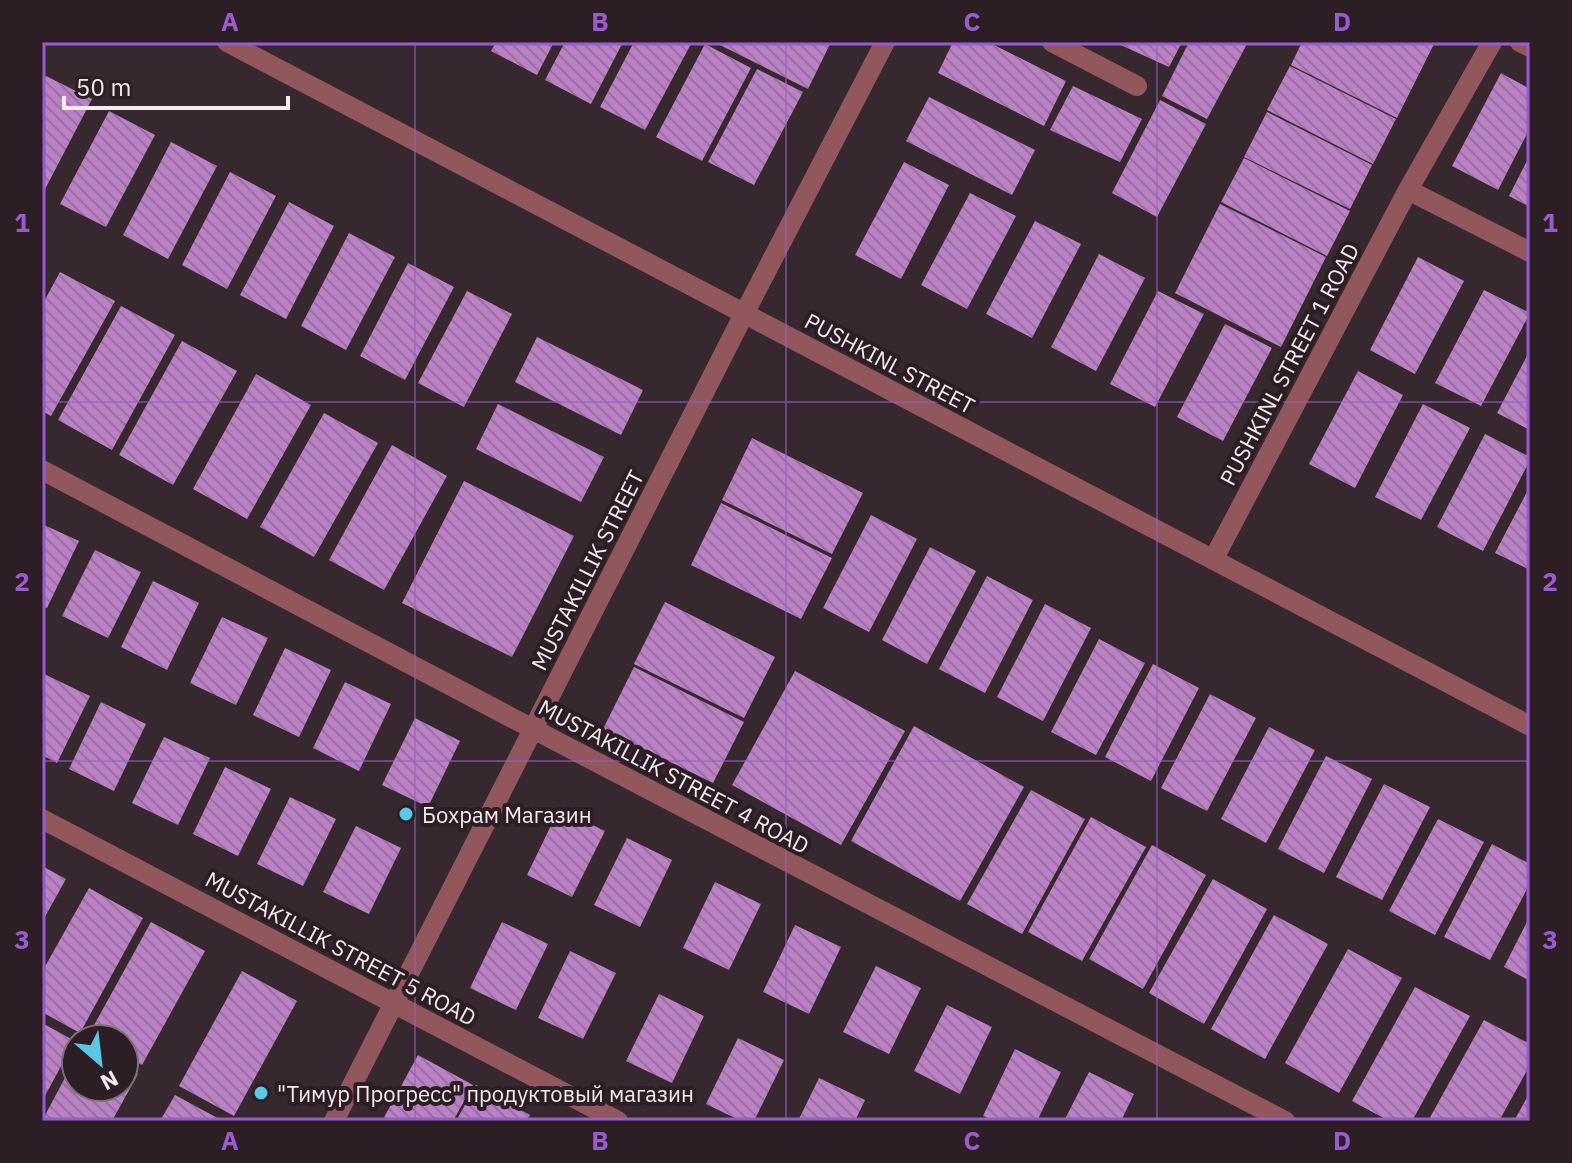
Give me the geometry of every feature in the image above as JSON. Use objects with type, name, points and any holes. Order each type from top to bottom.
[{"type":"street","name":"PUSHKINL STREET","points":[[227,42],[1530,726]]},
{"type":"street","name":"MUSTAKILLIK STREET","points":[[334,1121],[885,42]]},
{"type":"street","points":[[1052,42],[1137,86]]},
{"type":"street","name":"PUSHKINL STREET 1 ROAD","points":[[1213,560],[1408,190],[1492,42]]},
{"type":"street","points":[[1520,42],[1530,47]]},
{"type":"street","points":[[1408,190],[1530,252]]},
{"type":"street","name":"MUSTAKILLIK STREET 4 ROAD","points":[[42,470],[1285,1121]]},
{"type":"street","name":"MUSTAKILLIK STREET 5 ROAD","points":[[42,819],[618,1121]]},
{"type":"building","points":[[496,42],[554,42],[537,75],[491,51]]},
{"type":"building","points":[[565,42],[623,42],[591,104],[545,80]]},
{"type":"building","points":[[634,42],[692,42],[645,130],[600,107]]},
{"type":"building","points":[[714,42],[831,42],[808,89]]},
{"type":"building","points":[[953,42],[988,42],[1066,81],[1044,126],[938,73]]},
{"type":"building","points":[[1114,42],[1182,42],[1169,67]]},
{"type":"building","points":[[1189,42],[1248,42],[1207,119],[1162,96]]},
{"type":"building","points":[[1302,42],[1435,42],[1397,118],[1291,65]]},
{"type":"building","points":[[705,44],[751,68],[702,161],[656,137]]},
{"type":"building","points":[[1290,66],[1396,119],[1373,164],[1267,110]]},
{"type":"building","points":[[757,69],[803,92],[754,185],[708,162]]},
{"type":"building","points":[[1501,73],[1530,89],[1530,128],[1498,190],[1452,166]]},
{"type":"building","points":[[46,76],[92,99],[42,195],[42,83]]},
{"type":"building","points":[[1073,86],[1142,119],[1120,162],[1050,130]]},
{"type":"building","points":[[929,97],[1035,150],[1012,195],[906,141]]},
{"type":"building","points":[[1160,100],[1206,124],[1157,217],[1112,193]]},
{"type":"building","points":[[109,111],[155,135],[106,227],[60,204]]},
{"type":"building","points":[[1267,112],[1372,165],[1350,209],[1244,157]]},
{"type":"building","points":[[171,142],[217,166],[168,259],[123,235]]},
{"type":"building","points":[[1530,155],[1530,207],[1509,196]]},
{"type":"building","points":[[1244,158],[1350,211],[1327,256],[1221,202]]},
{"type":"building","points":[[904,162],[949,185],[901,279],[855,255]]},
{"type":"building","points":[[230,172],[276,196],[227,289],[182,265]]},
{"type":"building","points":[[970,193],[1016,216],[967,309],[921,285]]},
{"type":"building","points":[[289,202],[334,226],[286,319],[240,295]]},
{"type":"building","points":[[1220,204],[1326,257],[1281,347],[1175,293]]},
{"type":"building","points":[[1035,221],[1081,244],[1032,338],[986,314]]},
{"type":"building","points":[[349,233],[395,257],[346,350],[301,326]]},
{"type":"building","points":[[1099,254],[1145,278],[1096,371],[1051,347]]},
{"type":"building","points":[[1418,257],[1464,281],[1415,374],[1370,350]]},
{"type":"building","points":[[408,263],[454,287],[405,380],[360,356]]},
{"type":"building","points":[[60,272],[115,301],[51,416],[42,411],[42,305]]},
{"type":"building","points":[[1484,290],[1530,313],[1481,406],[1435,383]]},
{"type":"building","points":[[467,291],[512,314],[464,407],[418,383]]},
{"type":"building","points":[[1158,291],[1204,314],[1155,407],[1110,384]]},
{"type":"building","points":[[121,306],[175,335],[112,450],[58,420]]},
{"type":"building","points":[[1225,324],[1272,348],[1223,441],[1177,417]]},
{"type":"building","points":[[537,337],[643,390],[621,435],[515,382]]},
{"type":"building","points":[[182,341],[237,371],[173,485],[119,455]]},
{"type":"building","points":[[1530,350],[1530,430],[1497,413]]},
{"type":"building","points":[[1358,371],[1403,395],[1355,488],[1309,464]]},
{"type":"building","points":[[256,374],[311,405],[247,519],[193,489]]},
{"type":"building","points":[[498,404],[604,457],[581,502],[476,449]]},
{"type":"building","points":[[1423,404],[1470,428],[1421,520],[1375,497]]},
{"type":"building","points":[[324,413],[378,443],[314,557],[260,527]]},
{"type":"building","points":[[1485,434],[1530,457],[1530,460],[1483,551],[1437,527]]},
{"type":"building","points":[[752,438],[863,493],[832,554],[722,500]]},
{"type":"building","points":[[392,445],[447,476],[384,590],[329,560]]},
{"type":"building","points":[[464,481],[574,536],[512,657],[402,603]]},
{"type":"building","points":[[1530,486],[1530,570],[1495,553]]},
{"type":"building","points":[[721,503],[832,558],[801,619],[691,565]]},
{"type":"building","points":[[871,515],[917,539],[869,632],[823,608]]},
{"type":"building","points":[[42,524],[79,541],[47,608],[42,606]]},
{"type":"building","points":[[930,547],[976,571],[927,664],[882,640]]},
{"type":"building","points":[[95,550],[141,572],[108,638],[62,616]]},
{"type":"building","points":[[987,576],[1033,600],[985,693],[939,669]]},
{"type":"building","points":[[153,581],[199,603],[167,670],[121,647]]},
{"type":"building","points":[[665,602],[775,657],[744,718],[634,664]]},
{"type":"building","points":[[1045,604],[1091,628],[1043,721],[997,697]]},
{"type":"building","points":[[222,617],[268,638],[236,705],[190,683]]},
{"type":"building","points":[[1099,639],[1145,663],[1096,755],[1051,732]]},
{"type":"building","points":[[285,648],[331,670],[299,737],[253,715]]},
{"type":"building","points":[[1153,664],[1199,688],[1151,781],[1105,757]]},
{"type":"building","points":[[634,667],[744,722],[713,783],[603,729]]},
{"type":"building","points":[[795,671],[905,731],[841,845],[732,785]]},
{"type":"building","points":[[44,674],[90,696],[57,763],[42,755]]},
{"type":"building","points":[[345,682],[391,704],[359,771],[313,748]]},
{"type":"building","points":[[1210,694],[1256,718],[1207,811],[1161,788]]},
{"type":"building","points":[[101,702],[146,724],[114,791],[69,769]]},
{"type":"building","points":[[415,718],[460,741],[428,807],[382,785]]},
{"type":"building","points":[[914,726],[1024,787],[960,901],[851,841]]},
{"type":"building","points":[[1269,727],[1315,750],[1266,843],[1221,819]]},
{"type":"building","points":[[164,737],[210,758],[178,825],[132,803]]},
{"type":"building","points":[[1326,756],[1372,779],[1324,873],[1278,849]]},
{"type":"building","points":[[225,767],[271,789],[238,856],[193,834]]},
{"type":"building","points":[[1384,784],[1430,807],[1382,900],[1336,877]]},
{"type":"building","points":[[1031,790],[1085,819],[1022,934],[967,904]]},
{"type":"building","points":[[290,797],[336,819],[303,886],[257,864]]},
{"type":"building","points":[[559,809],[605,831],[572,897],[527,875]]},
{"type":"building","points":[[1091,817],[1146,847],[1082,961],[1028,932]]},
{"type":"building","points":[[1438,819],[1484,842],[1435,935],[1389,911]]},
{"type":"building","points":[[356,826],[401,848],[369,914],[323,892]]},
{"type":"building","points":[[627,838],[672,860],[640,927],[594,905]]},
{"type":"building","points":[[1492,844],[1530,864],[1530,883],[1490,960],[1444,937]]},
{"type":"building","points":[[1152,845],[1206,875],[1143,989],[1089,959]]},
{"type":"building","points":[[42,866],[66,879],[42,922]]},
{"type":"building","points":[[1213,879],[1267,909],[1204,1024],[1149,993]]},
{"type":"building","points":[[715,882],[761,904],[729,970],[683,948]]},
{"type":"building","points":[[89,888],[143,918],[85,1023],[62,1023],[42,1012],[42,972]]},
{"type":"building","points":[[1274,915],[1328,944],[1265,1059],[1211,1029]]},
{"type":"building","points":[[1530,916],[1530,981],[1504,967]]},
{"type":"building","points":[[151,922],[205,951],[142,1065],[140,1023],[95,1023]]},
{"type":"building","points":[[502,922],[548,944],[516,1010],[470,988]]},
{"type":"building","points":[[795,925],[841,947],[809,1014],[763,992]]},
{"type":"building","points":[[1348,949],[1402,978],[1339,1093],[1285,1063]]},
{"type":"building","points":[[570,951],[616,973],[583,1039],[538,1018]]},
{"type":"building","points":[[876,966],[921,988],[889,1054],[843,1032]]},
{"type":"building","points":[[242,971],[297,1001],[234,1116],[179,1086]]},
{"type":"building","points":[[1415,987],[1470,1016],[1412,1121],[1389,1121],[1352,1101]]},
{"type":"building","points":[[659,994],[704,1016],[672,1083],[626,1061]]},
{"type":"building","points":[[947,1005],[992,1027],[960,1094],[914,1071]]},
{"type":"building","points":[[1484,1020],[1530,1044],[1530,1065],[1499,1121],[1428,1121]]},
{"type":"building","points":[[42,1023],[60,1033],[60,1068],[42,1101]]},
{"type":"building","points":[[738,1038],[784,1060],[754,1121],[741,1121],[706,1104]]},
{"type":"building","points":[[1015,1049],[1061,1072],[1037,1121],[994,1121],[983,1116]]},
{"type":"building","points":[[418,1055],[473,1085],[453,1121],[382,1121]]},
{"type":"building","points":[[1089,1072],[1134,1094],[1121,1121],[1064,1121]]},
{"type":"building","points":[[819,1078],[865,1100],[855,1121],[798,1121]]},
{"type":"building","points":[[476,1085],[530,1115],[527,1121],[456,1121]]},
{"type":"building","points":[[60,1087],[60,1103],[122,1103],[112,1121],[42,1121]]},
{"type":"building","points":[[1530,1092],[1530,1121],[1514,1121]]},
{"type":"building","points":[[175,1095],[223,1121],[160,1121]]},
{"type":"place","name":"Бохрам Магазин","points":[[406,814]]},
{"type":"place","name":"\"Тимур Прогресс\" продуктовый магазин","points":[[261,1093]]}]
